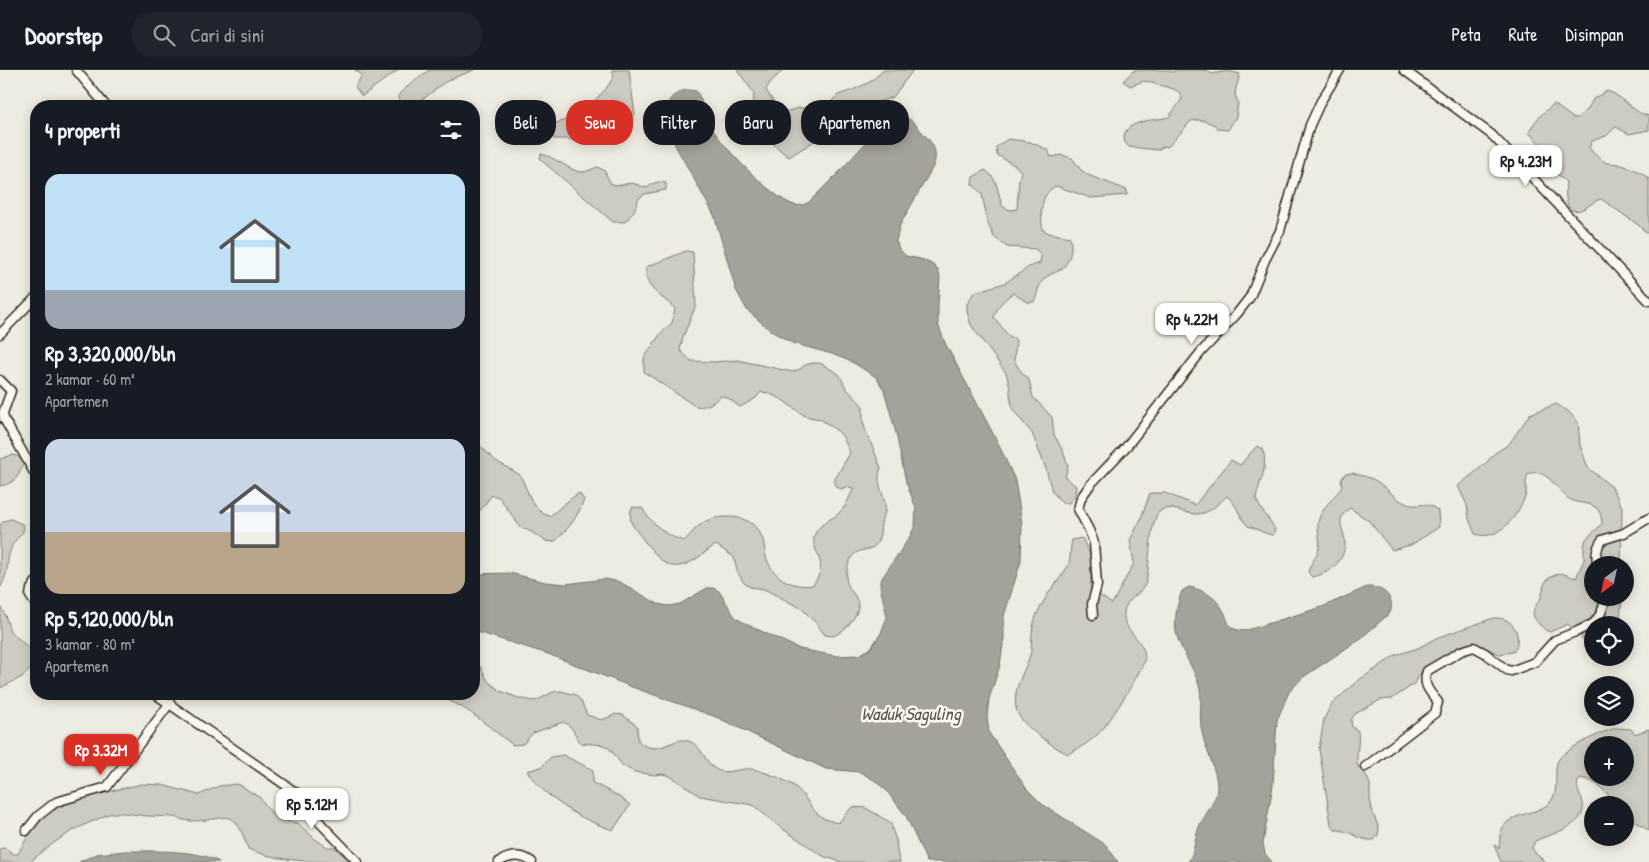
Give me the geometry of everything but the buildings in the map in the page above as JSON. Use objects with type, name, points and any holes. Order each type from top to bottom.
[{"type":"street","points":[[76,70],[102,100]]},
{"type":"street","points":[[1093,615],[1092,604],[1096,585],[1094,543],[1093,537],[1078,510],[1081,498],[1090,485],[1126,447],[1200,352],[1236,315],[1250,297],[1265,260],[1280,231],[1310,125],[1321,101],[1340,70]]},
{"type":"street","points":[[1404,70],[1492,135],[1649,301]]},
{"type":"street","points":[[0,334],[30,303]]},
{"type":"street","points":[[0,380],[11,391],[3,413],[4,419],[30,465]]},
{"type":"street","points":[[1597,556],[1596,551],[1602,540],[1624,532],[1649,518]]},
{"type":"street","points":[[1365,767],[1435,713],[1438,702],[1424,682],[1427,671],[1461,651],[1474,647],[1510,671],[1535,662],[1555,640],[1594,623],[1603,606]]},
{"type":"street","points":[[165,700],[301,796],[322,825],[358,862]]},
{"type":"street","points":[[26,831],[38,816],[56,802],[107,787],[170,703]]},
{"type":"street","points":[[499,862],[510,856],[524,857],[532,862]]},
{"type":"shaded area","points":[[355,70],[398,70],[362,96],[355,87],[362,75]]},
{"type":"shaded area","points":[[429,70],[474,70],[447,81],[421,100],[400,100],[398,96]]},
{"type":"shaded area","points":[[612,70],[629,70],[633,100],[595,100],[606,89],[614,76]]},
{"type":"shaded area","points":[[737,70],[782,71],[767,87],[766,90],[772,100],[754,100],[754,93]]},
{"type":"shaded area","points":[[884,70],[913,70],[893,97],[884,100],[833,100],[838,95],[870,82]]},
{"type":"shaded area","points":[[1134,70],[1168,70],[1173,72],[1177,70],[1206,70],[1212,74],[1227,71],[1240,74],[1235,95],[1238,102],[1236,117],[1228,130],[1218,129],[1215,125],[1205,121],[1191,121],[1168,147],[1164,146],[1158,150],[1129,147],[1125,143],[1124,137],[1130,127],[1142,122],[1169,117],[1182,99],[1180,93],[1174,89],[1144,81],[1130,86],[1123,81]]},
{"type":"shaded area","points":[[1607,91],[1649,116],[1649,130],[1629,134],[1616,127],[1606,136],[1592,141],[1589,147],[1593,153],[1606,163],[1629,167],[1649,179],[1649,235],[1637,224],[1601,199],[1583,209],[1572,210],[1567,203],[1566,182],[1557,174],[1562,167],[1529,133],[1536,120],[1554,104],[1573,118],[1577,118],[1588,109],[1593,99]]},
{"type":"shaded area","points":[[633,100],[635,115],[633,116]]},
{"type":"shaded area","points":[[801,108],[801,145],[808,145],[789,157],[775,145],[791,145],[791,110]]},
{"type":"shaded area","points":[[566,120],[566,139],[556,139],[556,123]]},
{"type":"shaded area","points":[[1008,139],[1030,142],[1048,150],[1051,157],[1062,155],[1072,158],[1081,170],[1088,175],[1127,190],[1127,195],[1091,198],[1056,186],[1051,189],[1042,205],[1043,230],[1070,237],[1071,251],[1068,260],[1058,271],[1043,280],[1034,302],[1027,302],[1013,293],[1001,303],[994,317],[1010,338],[1014,338],[1016,341],[1014,360],[1029,380],[1033,397],[1052,417],[1054,435],[1063,451],[1068,466],[1065,477],[1076,486],[1075,496],[1069,503],[1062,503],[1052,491],[1032,433],[1013,410],[1006,373],[971,325],[967,312],[967,304],[974,292],[1005,283],[1029,267],[1040,263],[1041,256],[1036,249],[1007,247],[994,237],[988,224],[982,194],[972,184],[973,177],[985,170],[993,177],[1003,207],[1010,210],[1017,209],[1021,172],[1016,166],[997,155],[996,147]]},
{"type":"shaded area","points":[[541,154],[578,171],[586,172],[597,167],[604,170],[611,184],[632,183],[647,188],[654,183],[661,182],[666,183],[666,190],[645,194],[639,198],[634,211],[625,222],[613,222],[540,159]]},
{"type":"shaded area","points":[[686,251],[693,252],[696,305],[683,337],[680,350],[691,361],[737,360],[793,372],[805,365],[820,363],[839,374],[846,388],[863,406],[865,429],[881,468],[879,479],[885,512],[876,544],[858,552],[850,561],[846,577],[848,586],[857,600],[858,609],[850,624],[833,636],[825,635],[801,608],[764,589],[750,587],[744,583],[737,571],[734,557],[716,545],[689,563],[671,566],[656,555],[631,522],[630,514],[632,507],[642,508],[660,528],[671,536],[684,541],[698,527],[710,519],[740,518],[749,522],[759,532],[770,567],[780,577],[785,581],[798,585],[813,585],[820,569],[820,562],[814,545],[815,534],[823,524],[843,509],[854,488],[847,487],[841,489],[835,486],[835,479],[850,453],[839,432],[820,419],[805,416],[781,399],[761,392],[756,398],[740,407],[728,398],[721,396],[706,406],[695,406],[644,372],[644,358],[661,333],[672,323],[675,309],[650,286],[647,281],[646,267]]},
{"type":"shaded area","points":[[1556,404],[1568,411],[1578,422],[1580,445],[1588,468],[1612,487],[1622,507],[1621,556],[1584,556],[1586,539],[1602,524],[1598,510],[1592,505],[1569,499],[1546,476],[1535,473],[1528,474],[1525,497],[1512,520],[1499,531],[1483,536],[1475,534],[1469,519],[1467,505],[1458,486],[1485,464],[1495,453],[1509,444],[1530,414]]},
{"type":"shaded area","points":[[480,446],[496,461],[520,475],[532,502],[543,514],[550,516],[579,493],[584,500],[568,528],[554,542],[546,541],[520,527],[499,497],[492,495],[480,510]]},
{"type":"shaded area","points":[[1257,446],[1263,449],[1265,463],[1256,498],[1275,530],[1273,535],[1248,526],[1227,496],[1213,508],[1203,513],[1191,514],[1174,509],[1163,509],[1159,512],[1153,525],[1146,582],[1127,604],[1124,612],[1128,628],[1144,651],[1144,661],[1140,669],[1107,724],[1086,744],[1068,754],[1040,737],[1021,719],[1018,714],[1015,698],[1031,652],[1036,616],[1047,596],[1067,568],[1070,560],[1072,540],[1082,538],[1091,556],[1091,589],[1112,604],[1134,563],[1130,540],[1140,521],[1150,493],[1165,493],[1195,505],[1231,460],[1240,465]]},
{"type":"shaded area","points":[[12,455],[17,456],[24,462],[13,481],[0,486],[0,459]]},
{"type":"shaded area","points":[[1353,473],[1376,481],[1405,503],[1434,507],[1438,511],[1439,527],[1411,545],[1392,550],[1369,521],[1350,508],[1343,514],[1341,520],[1345,543],[1339,561],[1330,570],[1312,577],[1308,572],[1319,548],[1319,518],[1324,508],[1342,487],[1341,480],[1345,474]]},
{"type":"shaded area","points":[[11,519],[24,525],[23,532],[9,553],[6,573],[0,588],[0,525],[4,521]]},
{"type":"shaded area","points":[[1584,560],[1584,606],[1621,606],[1620,616],[1584,616],[1584,641],[1568,624],[1550,632],[1547,631],[1540,625],[1533,614],[1545,583],[1549,578],[1561,573],[1576,578]]},
{"type":"shaded area","points":[[0,606],[10,631],[30,649],[30,670],[22,677],[0,688]]},
{"type":"shaded area","points":[[1494,618],[1506,620],[1516,630],[1517,644],[1513,652],[1499,654],[1474,642],[1422,671],[1414,684],[1392,699],[1380,700],[1355,714],[1351,720],[1352,727],[1358,731],[1358,767],[1364,771],[1370,784],[1370,799],[1373,814],[1379,828],[1378,835],[1374,840],[1369,840],[1345,831],[1335,830],[1331,824],[1319,749],[1324,719],[1331,705],[1356,682],[1396,655],[1418,648],[1436,638]]},
{"type":"shaded area","points":[[480,666],[488,681],[500,691],[521,699],[536,701],[553,692],[561,691],[576,695],[587,715],[602,720],[616,714],[623,715],[637,726],[638,741],[646,746],[652,748],[677,741],[689,741],[698,747],[712,766],[719,771],[729,772],[753,769],[785,781],[794,786],[816,812],[826,819],[838,823],[852,807],[866,808],[891,823],[900,862],[841,862],[823,856],[780,827],[753,805],[700,796],[670,776],[663,774],[655,775],[635,772],[623,766],[610,749],[604,745],[581,743],[572,728],[563,722],[533,733],[523,744],[513,745],[447,700],[480,700]]},
{"type":"shaded area","points":[[1616,728],[1631,729],[1635,734],[1649,729],[1649,831],[1634,820],[1634,796],[1609,796],[1598,786],[1634,786],[1634,736],[1595,736]]},
{"type":"shaded area","points":[[1583,742],[1584,779],[1580,778],[1577,786],[1582,799],[1583,808],[1581,816],[1568,827],[1535,841],[1532,848],[1546,862],[1501,862],[1494,845],[1499,848],[1500,836],[1506,823],[1518,816],[1540,809],[1551,801],[1556,787],[1557,763],[1566,752]]},
{"type":"shaded area","points":[[563,755],[593,770],[593,783],[618,796],[630,805],[613,830],[589,821],[565,807],[544,791],[527,771],[541,767],[551,757]]},
{"type":"shaded area","points":[[142,784],[162,785],[199,795],[219,786],[240,785],[260,798],[274,816],[298,823],[315,839],[327,847],[334,847],[351,862],[285,859],[248,849],[238,825],[228,818],[186,821],[173,817],[113,813],[87,823],[70,833],[30,862],[0,862],[0,849],[4,848],[14,854],[18,854],[34,825],[47,814],[72,800]]},
{"type":"water","name":"Waduk Saguling","points":[[682,91],[696,91],[701,100],[670,100]]},
{"type":"water","name":"Waduk Saguling","points":[[909,120],[915,124],[933,146],[935,150],[934,165],[900,225],[896,241],[899,249],[906,256],[924,260],[938,270],[940,277],[938,324],[945,343],[997,441],[1015,480],[1022,524],[1021,561],[1004,616],[1004,638],[1000,665],[989,699],[987,717],[989,733],[1026,788],[1042,804],[1106,845],[1118,862],[927,862],[906,816],[886,790],[860,772],[826,769],[716,717],[548,654],[480,633],[480,574],[510,573],[545,582],[566,584],[605,579],[620,582],[658,604],[668,606],[680,604],[707,588],[713,588],[719,591],[735,617],[746,624],[800,649],[836,656],[859,655],[870,649],[881,633],[887,617],[880,586],[882,578],[915,526],[916,508],[906,482],[896,433],[884,390],[876,377],[852,362],[832,354],[792,343],[771,331],[747,310],[736,290],[714,215],[675,145],[715,145],[715,132],[723,144],[760,182],[794,205],[802,205],[809,202],[864,145],[909,145]]},
{"type":"water","points":[[1189,587],[1200,590],[1215,599],[1222,608],[1231,627],[1244,631],[1322,607],[1367,587],[1378,588],[1389,597],[1391,602],[1390,613],[1360,639],[1302,678],[1289,692],[1277,720],[1273,785],[1263,843],[1265,854],[1272,862],[1188,862],[1200,825],[1215,799],[1217,788],[1217,781],[1202,734],[1199,685],[1179,642],[1175,625],[1180,596],[1182,591]]},
{"type":"water","points":[[125,851],[187,853],[219,862],[79,862],[97,854]]}]
